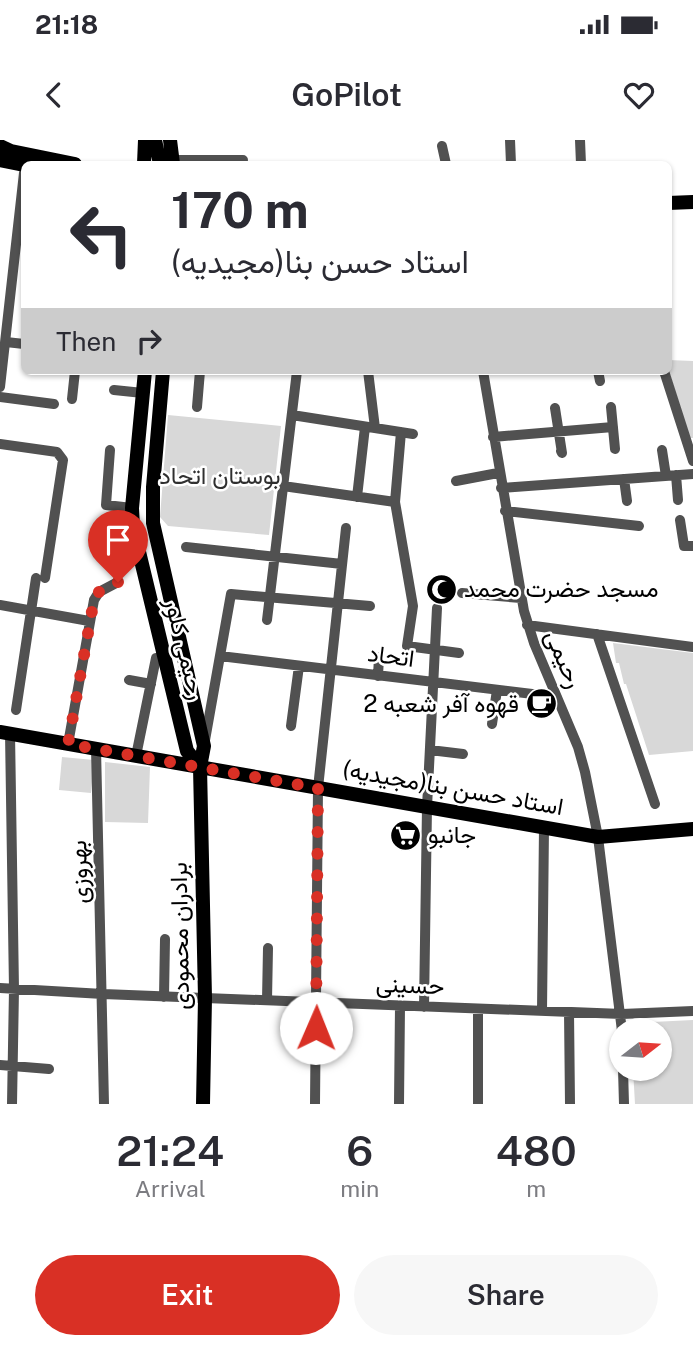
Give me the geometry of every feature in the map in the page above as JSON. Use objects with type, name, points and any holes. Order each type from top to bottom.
[{"type":"main road","points":[[145,140],[145,161]]},
{"type":"main road","points":[[155,140],[167,161]]},
{"type":"main road","points":[[168,161],[170,140]]},
{"type":"main road","points":[[0,146],[11,151],[60,161]]},
{"type":"main road","points":[[0,160],[21,164]]},
{"type":"main road","points":[[0,170],[21,173]]},
{"type":"main road","points":[[672,203],[693,202]]},
{"type":"main road","name":"رحیمی کلور","points":[[145,375],[132,508],[132,554],[187,751],[200,767]]},
{"type":"main road","points":[[163,375],[153,487],[153,523],[204,746]]},
{"type":"main road","points":[[132,554],[157,544]]},
{"type":"main road","name":"استاد حسن بنا(مجیدیه)","points":[[5,732],[598,837],[693,829]]},
{"type":"main road","name":"برادران محمودی","points":[[203,1104],[205,998],[200,767],[204,746]]},
{"type":"street","points":[[510,140],[511,161]]},
{"type":"street","points":[[580,140],[581,161]]},
{"type":"street","points":[[442,146],[445,161]]},
{"type":"street","points":[[218,161],[243,160]]},
{"type":"street","points":[[0,387],[21,201]]},
{"type":"street","points":[[6,342],[21,344]]},
{"type":"street","points":[[72,399],[75,375]]},
{"type":"street","points":[[197,407],[200,375]]},
{"type":"street","points":[[267,620],[297,375]]},
{"type":"street","points":[[357,497],[370,427],[368,375]]},
{"type":"street","name":"رحیمی","points":[[484,375],[498,473],[527,625],[578,747],[598,837],[622,1018]]},
{"type":"street","points":[[665,375],[693,461]]},
{"type":"street","points":[[114,390],[143,393]]},
{"type":"street","points":[[0,397],[54,404]]},
{"type":"street","points":[[611,407],[615,449]]},
{"type":"street","points":[[555,408],[562,453],[561,451]]},
{"type":"street","points":[[292,415],[407,433],[396,502],[413,606],[407,646],[459,653]]},
{"type":"street","points":[[493,437],[612,427]]},
{"type":"street","points":[[0,444],[57,452],[63,460],[41,578],[31,611],[16,710]]},
{"type":"street","points":[[110,450],[106,505],[132,508]]},
{"type":"street","points":[[662,450],[678,500]]},
{"type":"street","points":[[456,481],[498,473]]},
{"type":"street","points":[[501,488],[693,474]]},
{"type":"street","points":[[624,479],[627,501]]},
{"type":"street","points":[[283,486],[396,502]]},
{"type":"street","points":[[505,511],[639,526]]},
{"type":"street","points":[[680,520],[684,546],[693,546]]},
{"type":"street","points":[[315,1104],[318,788],[346,528]]},
{"type":"street","points":[[186,547],[342,564]]},
{"type":"street","points":[[68,744],[94,600],[99,592],[118,582]]},
{"type":"street","points":[[462,593],[521,598]]},
{"type":"street","points":[[204,746],[231,594],[370,606]]},
{"type":"street","points":[[0,605],[89,621]]},
{"type":"street","points":[[424,1007],[427,807],[437,608]]},
{"type":"street","points":[[527,625],[693,647]]},
{"type":"street","points":[[597,634],[655,804]]},
{"type":"street","name":"اتحاد","points":[[220,656],[557,697]]},
{"type":"street","points":[[136,756],[156,657]]},
{"type":"street","points":[[378,676],[379,657]]},
{"type":"street","points":[[291,726],[299,666]]},
{"type":"street","points":[[129,680],[151,684]]},
{"type":"street","points":[[492,724],[497,690]]},
{"type":"street","points":[[5,732],[14,989],[12,1104]]},
{"type":"street","name":"بهروزی","points":[[96,748],[104,1104]]},
{"type":"street","points":[[430,750],[463,754]]},
{"type":"street","points":[[542,1011],[544,827]]},
{"type":"street","points":[[164,997],[165,939]]},
{"type":"street","points":[[267,1000],[268,948]]},
{"type":"street","name":"حسینی","points":[[0,988],[164,997],[622,1014],[693,1011]]},
{"type":"street","points":[[399,1104],[400,1006]]},
{"type":"street","points":[[478,1009],[478,1104]]},
{"type":"street","points":[[569,1012],[570,1104]]},
{"type":"street","points":[[0,1065],[49,1069]]},
{"type":"street","points":[[623,1082],[624,1104]]},
{"type":"green space","points":[[672,360],[693,361],[693,438],[690,438],[670,375]]},
{"type":"green space","name":"بوستان اتحاد","points":[[168,415],[281,426],[269,535],[168,526],[160,517]]},
{"type":"green space","points":[[613,643],[693,653],[693,751],[649,755],[619,663],[616,663]]},
{"type":"green space","points":[[62,757],[94,760],[91,793],[59,790]]},
{"type":"green space","points":[[105,762],[150,767],[148,823],[105,822]]},
{"type":"green space","points":[[693,1020],[693,1104],[635,1104],[634,1082],[672,1082],[672,1021]]},
{"type":"place","name":"مسجد حضرت محمد","points":[[441,589]]},
{"type":"place","name":"قهوه آفر شعبه 2","points":[[542,704]]},
{"type":"place","name":"جانبو","points":[[405,835]]},
{"type":"route","points":[[118,582],[99,592],[94,600],[68,744],[318,788],[316,1028]]}]
